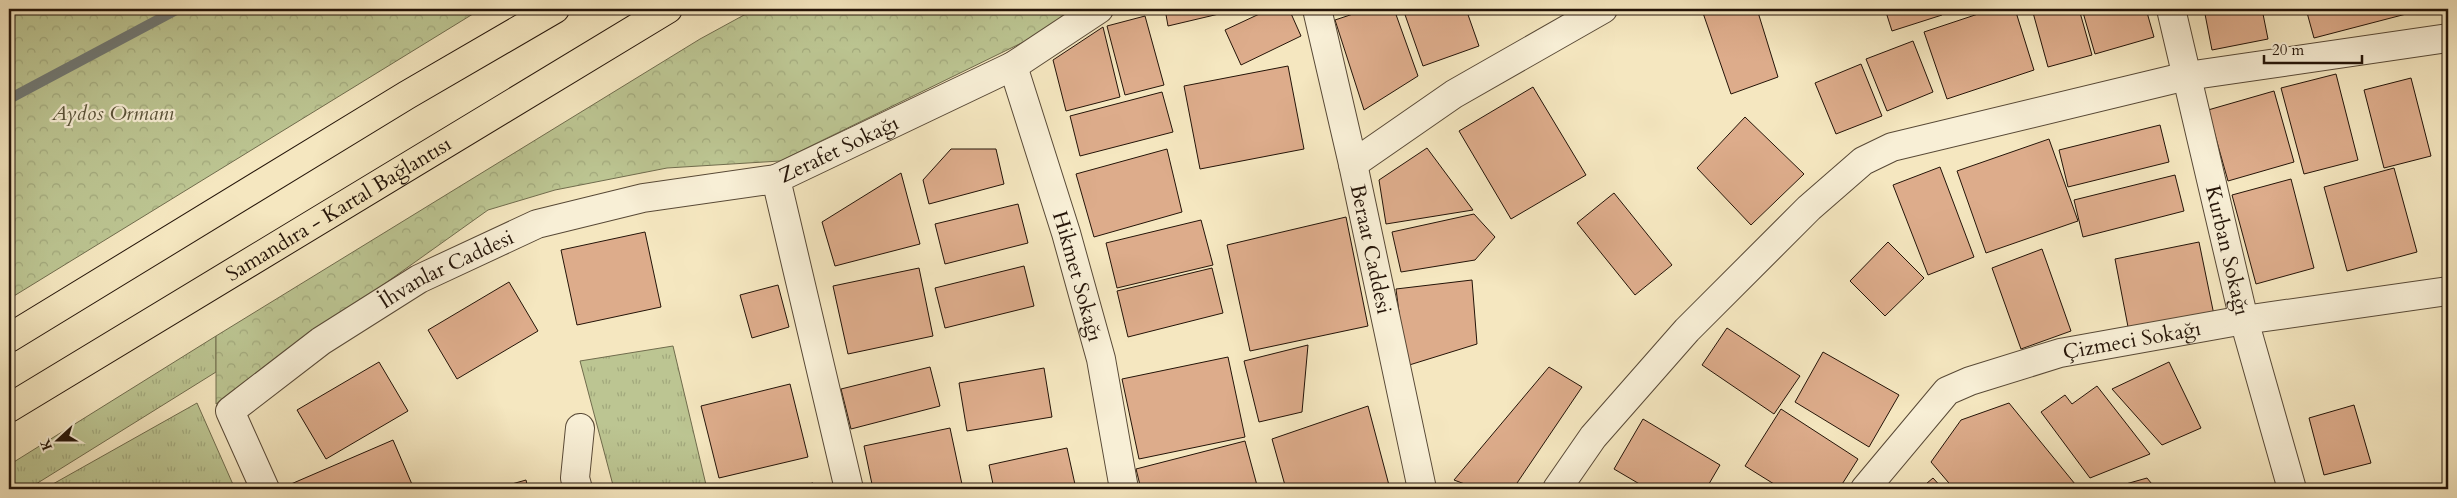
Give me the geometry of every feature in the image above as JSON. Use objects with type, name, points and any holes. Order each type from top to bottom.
[{"type":"highway","points":[[9,338],[399,100],[554,9]]},
{"type":"highway","name":"Samandıra - Kartal Bağlantısı","points":[[9,408],[668,9]]},
{"type":"street","name":"Zerafet Sokağı","points":[[849,489],[776,179],[1013,66],[1099,9]]},
{"type":"street","name":"Beraat Caddesi","points":[[1317,9],[1353,164],[1422,489]]},
{"type":"street","points":[[1353,164],[1454,94],[1603,9]]},
{"type":"street","name":"Kurban Sokağı","points":[[2171,9],[2244,320],[2292,489]]},
{"type":"street","points":[[1557,489],[1593,437],[1687,330],[1809,208],[1863,161],[1892,147],[2187,76],[2448,38]]},
{"type":"street","name":"Hikmet Sokağı","points":[[1013,66],[1066,233],[1102,359],[1124,489]]},
{"type":"street","name":"İhvanlar Caddesi","points":[[265,489],[230,411],[322,341],[419,279],[537,224],[643,198],[776,179]]},
{"type":"street","name":"Çizmeci Sokağı","points":[[1865,489],[1947,392],[1970,381],[2060,353],[2244,320],[2448,290]]},
{"type":"street","points":[[578,489],[575,478],[580,428]]},
{"type":"green space","name":"Aydos Ormanı","points":[[9,9],[481,9],[9,299]]},
{"type":"green space","points":[[755,9],[1091,9],[780,161],[667,168],[555,190],[488,210],[216,404],[216,336],[700,39]]},
{"type":"green space","points":[[216,336],[216,372],[28,489],[9,489],[9,465]]},
{"type":"green space","points":[[673,346],[707,489],[614,489],[580,361]]},
{"type":"green space","points":[[197,403],[235,489],[44,489]]},
{"type":"building","points":[[1165,9],[1240,9],[1168,26]]},
{"type":"building","points":[[1270,9],[1289,9],[1301,36],[1241,65],[1225,30]]},
{"type":"building","points":[[1368,9],[1394,9],[1418,76],[1364,110],[1335,20]]},
{"type":"building","points":[[1403,9],[1466,9],[1479,46],[1423,66]]},
{"type":"building","points":[[1715,9],[1757,9],[1778,77],[1731,94],[1703,13]]},
{"type":"building","points":[[1885,9],[1940,9],[1942,15],[1892,31]]},
{"type":"building","points":[[1993,9],[2015,9],[2034,70],[1947,99],[1924,32]]},
{"type":"building","points":[[2032,9],[2079,9],[2092,55],[2048,67]]},
{"type":"building","points":[[2082,9],[2146,9],[2154,37],[2095,54]]},
{"type":"building","points":[[2204,9],[2262,9],[2268,39],[2212,50]]},
{"type":"building","points":[[2306,9],[2409,9],[2410,13],[2314,38]]},
{"type":"building","points":[[1145,16],[1164,85],[1125,95],[1107,26]]},
{"type":"building","points":[[1103,27],[1120,97],[1066,111],[1053,60]]},
{"type":"building","points":[[1913,41],[1933,92],[1887,111],[1866,59]]},
{"type":"building","points":[[1861,64],[1882,116],[1836,134],[1815,83]]},
{"type":"building","points":[[1288,66],[1304,149],[1200,169],[1184,86]]},
{"type":"building","points":[[2336,74],[2358,160],[2304,174],[2281,88]]},
{"type":"building","points":[[2411,78],[2431,156],[2384,168],[2364,90]]},
{"type":"building","points":[[1533,87],[1586,175],[1511,219],[1459,131]]},
{"type":"building","points":[[2274,91],[2294,162],[2228,181],[2208,110]]},
{"type":"building","points":[[1162,92],[1173,132],[1080,156],[1070,116]]},
{"type":"building","points":[[1745,117],[1804,174],[1751,225],[1697,168]]},
{"type":"building","points":[[2160,125],[2169,162],[2068,187],[2059,150]]},
{"type":"building","points":[[2049,139],[2078,221],[1986,253],[1957,171]]},
{"type":"building","points":[[1427,148],[1473,210],[1386,224],[1379,180]]},
{"type":"building","points":[[951,149],[996,149],[1004,184],[929,204],[923,180]]},
{"type":"building","points":[[1167,149],[1182,212],[1094,237],[1076,174]]},
{"type":"building","points":[[1940,167],[1974,257],[1928,275],[1893,185]]},
{"type":"building","points":[[2394,168],[2417,252],[2347,271],[2324,187]]},
{"type":"building","points":[[901,173],[920,244],[835,266],[822,222]]},
{"type":"building","points":[[2175,175],[2184,211],[2083,237],[2074,200]]},
{"type":"building","points":[[2291,179],[2314,268],[2256,284],[2232,195]]},
{"type":"building","points":[[1614,193],[1672,265],[1635,295],[1577,223]]},
{"type":"building","points":[[1018,204],[1028,243],[945,264],[935,224]]},
{"type":"building","points":[[1474,214],[1495,237],[1475,260],[1401,272],[1392,232]]},
{"type":"building","points":[[1346,217],[1368,326],[1250,351],[1227,245]]},
{"type":"building","points":[[1201,220],[1213,265],[1117,288],[1106,243]]},
{"type":"building","points":[[645,232],[661,307],[577,325],[561,250]]},
{"type":"building","points":[[1888,242],[1924,278],[1885,316],[1850,281]]},
{"type":"building","points":[[2199,242],[2214,315],[2129,332],[2115,259]]},
{"type":"building","points":[[2042,249],[2071,331],[2021,349],[1992,268]]},
{"type":"building","points":[[1024,266],[1034,306],[945,328],[935,288]]},
{"type":"building","points":[[919,268],[933,336],[848,354],[833,286]]},
{"type":"building","points":[[1212,268],[1223,313],[1128,337],[1117,291]]},
{"type":"building","points":[[1472,280],[1477,344],[1406,366],[1396,289]]},
{"type":"building","points":[[509,282],[538,331],[457,379],[428,330]]},
{"type":"building","points":[[778,285],[789,327],[752,338],[740,295]]},
{"type":"building","points":[[2444,323],[2448,323],[2448,361]]},
{"type":"building","points":[[1727,328],[1800,376],[1774,414],[1702,365]]},
{"type":"building","points":[[1308,345],[1302,412],[1259,422],[1244,361]]},
{"type":"building","points":[[1823,352],[1899,395],[1869,447],[1795,402]]},
{"type":"building","points":[[1228,357],[1245,437],[1139,459],[1122,379]]},
{"type":"building","points":[[379,362],[408,411],[326,459],[297,410]]},
{"type":"building","points":[[2169,362],[2201,428],[2162,445],[2112,389]]},
{"type":"building","points":[[930,367],[940,406],[851,429],[841,389]]},
{"type":"building","points":[[1549,367],[1582,387],[1513,489],[1478,489],[1454,480]]},
{"type":"building","points":[[1044,368],[1052,417],[967,431],[959,383]]},
{"type":"building","points":[[790,384],[808,457],[719,478],[701,406]]},
{"type":"building","points":[[2097,386],[2150,454],[2090,478],[2041,412],[2065,395],[2072,404]]},
{"type":"building","points":[[2009,403],[2075,484],[2069,489],[1954,489],[1931,462],[1961,420]]},
{"type":"building","points":[[2354,405],[2371,463],[2324,475],[2309,418]]},
{"type":"building","points":[[1368,406],[1390,489],[1286,489],[1272,439]]},
{"type":"building","points":[[1781,409],[1858,459],[1839,489],[1782,489],[1745,466]]},
{"type":"building","points":[[1643,419],[1720,465],[1706,489],[1648,489],[1614,469]]},
{"type":"building","points":[[950,428],[963,489],[873,489],[864,446]]},
{"type":"building","points":[[393,440],[414,489],[293,489],[291,484]]},
{"type":"building","points":[[1245,441],[1258,489],[1141,489],[1136,469]]},
{"type":"building","points":[[1067,448],[1076,489],[994,489],[989,465]]},
{"type":"building","points":[[1933,478],[1943,489],[1920,489]]},
{"type":"building","points":[[2147,478],[2156,489],[2108,489]]},
{"type":"building","points":[[526,480],[528,489],[494,489]]},
{"type":"building","points":[[813,483],[814,489],[782,489]]},
{"type":"waterway","points":[[9,99],[178,9]]}]
